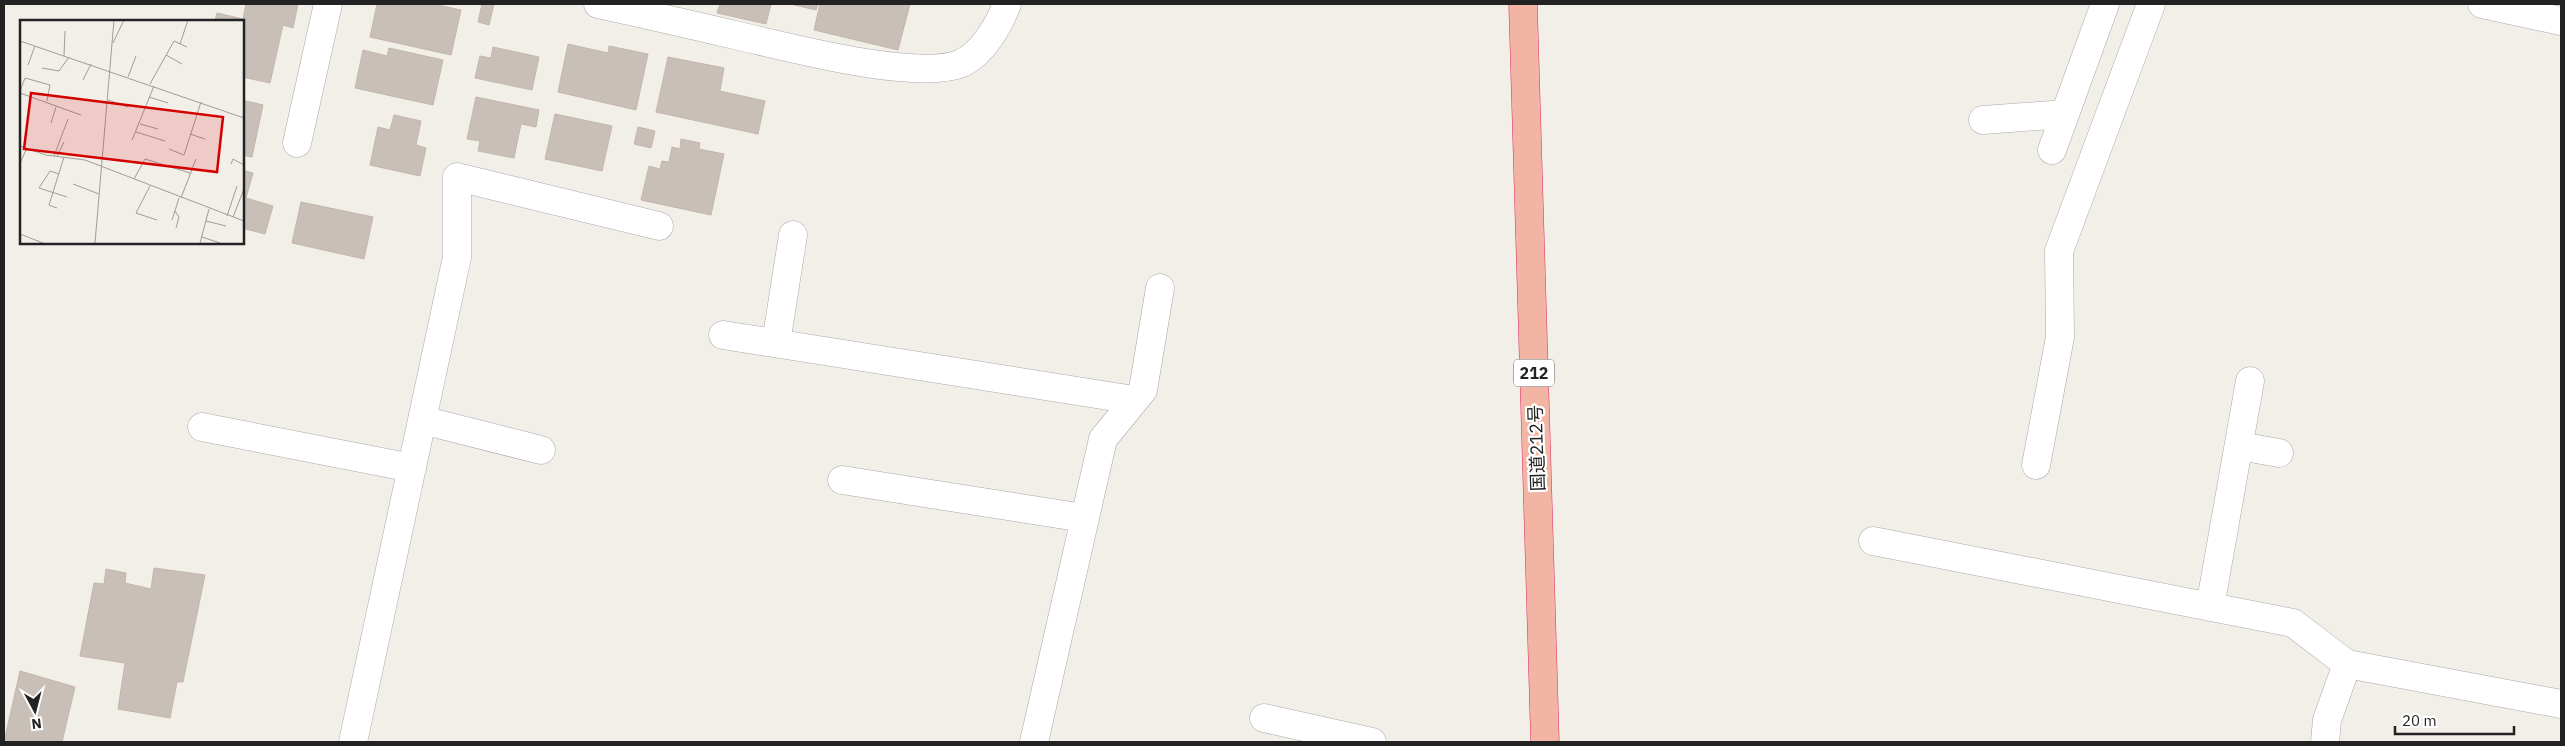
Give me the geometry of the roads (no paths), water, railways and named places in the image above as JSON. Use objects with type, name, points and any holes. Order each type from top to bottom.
[{"type":"highway","name":"国道212号","points":[[1523,4],[1545,742]]},
{"type":"street","points":[[297,143],[328,4]]},
{"type":"street","points":[[598,4],[805,51],[894,67],[931,68],[961,63],[979,51],[994,30],[1007,4]]},
{"type":"street","points":[[2052,150],[2105,4]]},
{"type":"street","points":[[2036,465],[2060,337],[2059,251],[2151,4]]},
{"type":"street","points":[[2482,4],[2526,8],[2561,21]]},
{"type":"street","points":[[1983,120],[2065,114]]},
{"type":"street","points":[[353,742],[458,257],[456,177],[659,226]]},
{"type":"street","points":[[776,343],[793,235]]},
{"type":"street","points":[[1034,742],[1103,439],[1143,390],[1160,288]]},
{"type":"street","points":[[723,334],[1134,400]]},
{"type":"street","points":[[2210,607],[2250,381]]},
{"type":"street","points":[[422,420],[541,450]]},
{"type":"street","points":[[202,427],[412,468]]},
{"type":"street","points":[[2239,446],[2279,453]]},
{"type":"street","points":[[842,480],[1084,518]]},
{"type":"street","points":[[1873,541],[2293,623],[2347,664],[2561,704]]},
{"type":"street","points":[[2325,742],[2327,720],[2347,664]]},
{"type":"street","points":[[1264,718],[1372,742]]}]
